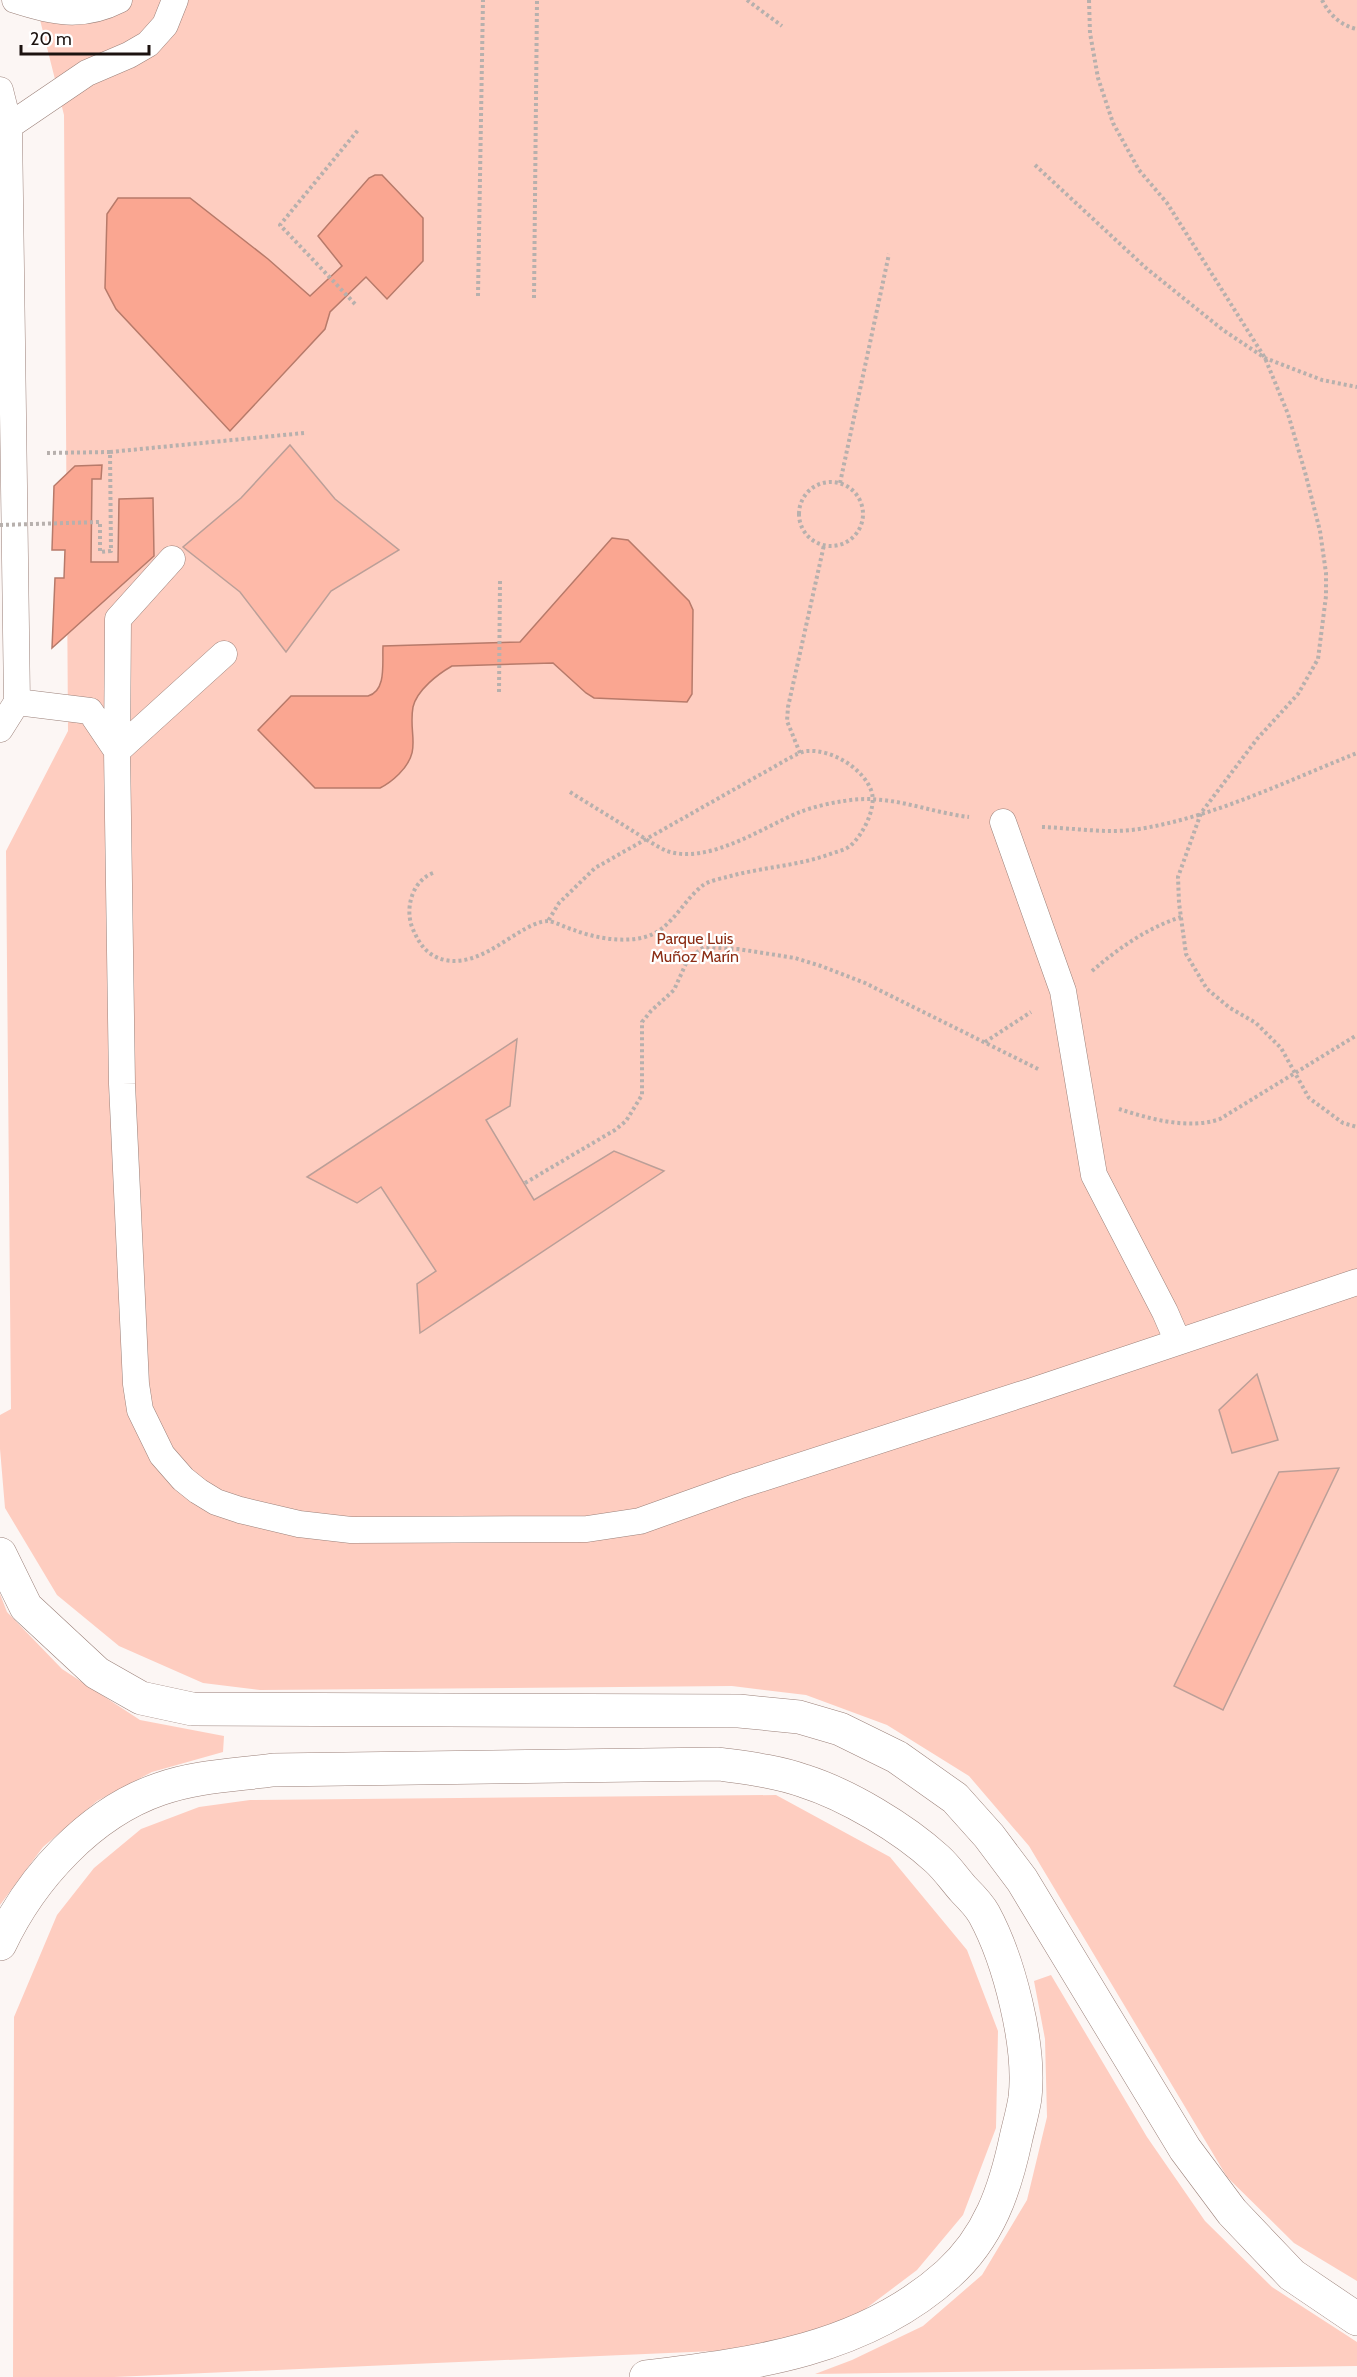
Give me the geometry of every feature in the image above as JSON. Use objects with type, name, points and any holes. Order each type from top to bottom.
[{"type":"highway","points":[[0,1554],[26,1606],[98,1673],[141,1698],[192,1709],[739,1711],[799,1717],[820,1723],[897,1757],[955,1798],[988,1836],[1022,1881],[1185,2149],[1232,2212],[1292,2275],[1357,2319]]},
{"type":"highway","points":[[0,1944],[13,1916],[55,1861],[115,1809],[161,1788],[214,1777],[273,1770],[718,1764],[761,1769],[805,1781],[879,1816],[937,1859],[983,1912],[1006,1964],[1023,2037],[1025,2097],[1010,2169],[995,2210],[980,2240],[950,2273],[925,2293],[871,2327],[799,2352],[722,2368],[646,2377]]},
{"type":"lane","points":[[15,0],[49,11],[66,13],[92,10],[119,0]]},
{"type":"lane","points":[[9,126],[87,73],[148,44],[165,25],[175,0]]},
{"type":"lane","points":[[0,90],[9,126],[17,702],[0,729]]},
{"type":"lane","points":[[172,559],[118,619],[117,751],[122,1084],[136,1384],[140,1410],[162,1455],[183,1479],[216,1502],[274,1520],[351,1530],[587,1529],[640,1521],[749,1482],[1357,1282]]},
{"type":"lane","points":[[117,751],[224,654]]},
{"type":"lane","points":[[17,702],[90,711],[117,751]]},
{"type":"lane","points":[[1003,822],[1063,991],[1094,1175],[1165,1312],[1178,1342]]},
{"type":"path","points":[[478,296],[483,0]]},
{"type":"path","points":[[534,298],[537,0]]},
{"type":"path","points":[[747,0],[782,27]]},
{"type":"path","points":[[1089,0],[1090,33],[1098,78],[1113,123],[1139,170],[1167,203],[1265,358],[1288,414],[1320,531],[1326,573],[1326,596],[1318,659],[1298,694],[1257,739],[1201,813],[1178,877],[1186,954],[1207,988],[1230,1008],[1256,1023],[1281,1048],[1309,1098],[1343,1123],[1357,1127]]},
{"type":"path","points":[[1322,0],[1338,21],[1357,29]]},
{"type":"path","points":[[355,304],[280,225],[358,130]]},
{"type":"path","points":[[1035,165],[1146,268],[1223,330],[1265,358],[1322,380],[1357,387]]},
{"type":"path","points":[[840,483],[889,254]]},
{"type":"path","points":[[13,453],[110,452],[304,433]]},
{"type":"path","points":[[0,525],[100,522],[100,552],[111,552],[110,452]]},
{"type":"path","points":[[825,482],[840,483],[852,489],[861,500],[864,515],[860,529],[851,539],[838,545],[824,545],[811,539],[802,527],[800,513],[802,499],[812,488],[825,482]]},
{"type":"path","points":[[800,753],[787,721],[788,707],[824,545]]},
{"type":"path","points":[[499,692],[500,581]]},
{"type":"path","points":[[432,873],[419,884],[411,897],[409,919],[426,952],[437,958],[467,962],[531,925],[548,921],[590,936],[618,939],[646,937],[664,928],[686,901],[704,885],[728,876],[815,860],[848,848],[860,835],[871,810],[872,794],[862,777],[848,763],[826,754],[807,751],[800,753],[595,868],[559,903],[548,921]]},
{"type":"path","points":[[570,792],[666,851],[687,855],[736,841],[801,812],[844,801],[872,798],[902,802],[948,814],[1036,826],[1138,829],[1201,813],[1357,753]]},
{"type":"path","points":[[525,1183],[626,1122],[642,1095],[642,1022],[674,990],[688,958],[704,947],[738,949],[795,958],[865,982],[1121,1110],[1179,1123],[1202,1124],[1220,1119],[1357,1035]]},
{"type":"green space","name":"Parque Luis Muñoz Marín","points":[[35,0],[1357,0],[1357,2281],[1294,2243],[1227,2177],[1029,1846],[969,1776],[887,1725],[806,1695],[732,1686],[260,1690],[203,1683],[119,1646],[57,1595],[5,1508],[0,1449],[0,1415],[11,1409],[6,851],[68,731],[64,115]]},
{"type":"green space","points":[[0,1594],[7,1612],[62,1669],[140,1720],[224,1736],[223,1752],[152,1772],[97,1801],[43,1847],[0,1905]]},
{"type":"green space","points":[[776,1795],[890,1857],[967,1950],[998,2031],[996,2128],[963,2215],[917,2270],[856,2316],[760,2349],[114,2377],[13,2377],[14,2017],[57,1915],[94,1868],[141,1829],[199,1807],[250,1800]]},
{"type":"green space","points":[[1051,1975],[1147,2137],[1205,2221],[1272,2287],[1357,2342],[1357,2366],[815,2374],[852,2360],[923,2326],[982,2275],[1027,2200],[1047,2117],[1045,2039],[1034,1981]]},
{"type":"shaded area","points":[[382,175],[423,218],[423,261],[387,299],[366,277],[330,312],[325,329],[230,431],[116,309],[105,288],[107,214],[118,198],[190,198],[268,259],[310,296],[342,266],[318,236],[369,178]]},
{"type":"shaded area","points":[[102,465],[101,479],[92,479],[91,562],[118,562],[119,499],[153,498],[154,556],[52,648],[55,578],[64,578],[65,550],[52,550],[54,486],[75,466]]},
{"type":"shaded area","points":[[612,538],[628,540],[689,601],[693,610],[692,694],[687,702],[594,698],[553,663],[452,666],[423,689],[415,701],[412,717],[413,750],[411,757],[399,774],[380,788],[315,788],[258,730],[291,696],[368,696],[374,693],[381,682],[383,646],[520,642]]},
{"type":"building","points":[[290,445],[335,499],[399,550],[331,591],[286,652],[240,592],[183,547],[241,498]]},
{"type":"building","points":[[517,1039],[510,1106],[486,1120],[534,1200],[614,1151],[664,1171],[420,1333],[417,1284],[436,1271],[381,1187],[357,1203],[307,1177]]},
{"type":"building","points":[[1257,1374],[1278,1440],[1232,1453],[1219,1410]]},
{"type":"building","points":[[1339,1468],[1223,1710],[1174,1686],[1279,1472]]}]
